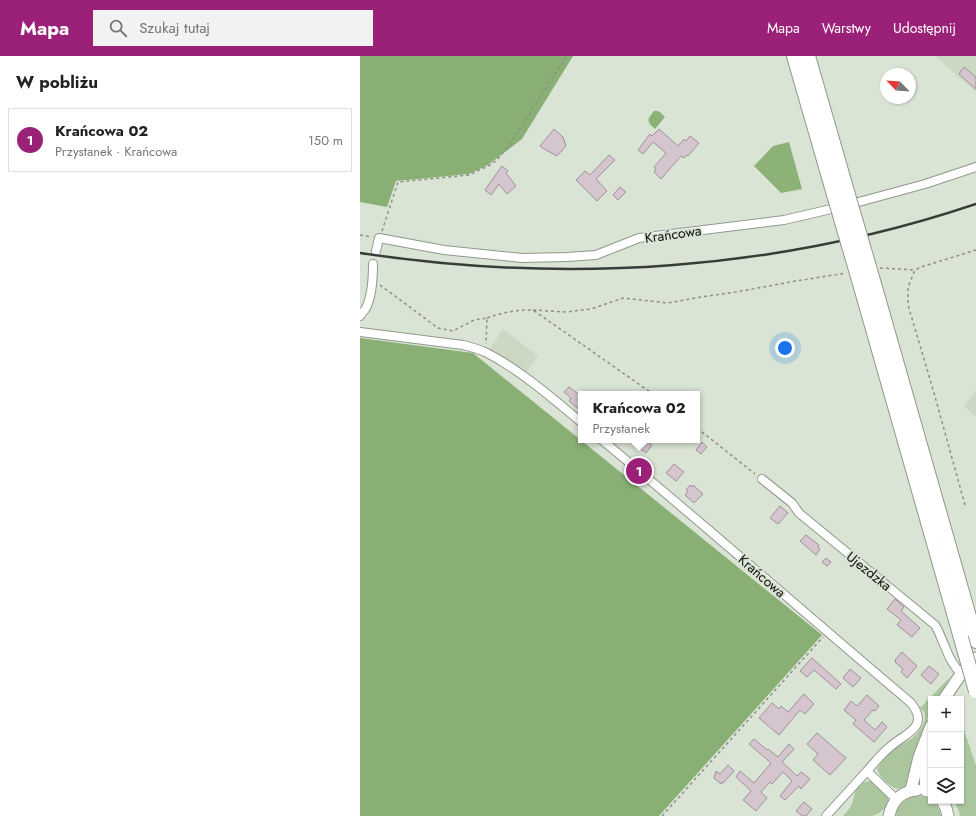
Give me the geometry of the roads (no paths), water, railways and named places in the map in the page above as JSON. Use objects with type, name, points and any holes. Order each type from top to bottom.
[{"type":"highway","points":[[794,56],[841,196],[976,641]]},
{"type":"highway","points":[[808,56],[841,196]]},
{"type":"highway","points":[[867,285],[976,691]]},
{"type":"main road","points":[[946,696],[961,674],[976,658]]},
{"type":"main road","points":[[910,791],[919,756],[928,732]]},
{"type":"main road","points":[[928,787],[925,774],[929,732]]},
{"type":"main road","points":[[879,816],[889,814],[896,799],[902,795],[910,791],[928,791]]},
{"type":"main road","points":[[944,804],[948,816]]},
{"type":"street","name":"Krańcowa","points":[[376,251],[379,238],[444,250],[522,258],[567,258],[596,255],[639,238],[784,220],[844,206],[925,184],[976,167]]},
{"type":"street","points":[[360,316],[366,308],[371,292],[373,264]]},
{"type":"street","points":[[360,332],[463,345],[486,352],[509,366],[578,420]]},
{"type":"street","name":"Krańcowa","points":[[606,443],[911,703],[916,709],[918,721],[915,728],[908,735],[895,742],[867,771]]},
{"type":"street","name":"Ujezdzka","points":[[762,479],[792,504],[799,513],[935,625],[939,631],[952,663],[961,674]]},
{"type":"street","points":[[826,816],[867,771],[896,799]]},
{"type":"railway","points":[[360,253],[437,263],[515,268],[593,269],[671,265],[748,257],[825,244],[901,227],[976,204]]},
{"type":"place","name":"Krańcowa 02","points":[[639,471]]}]
